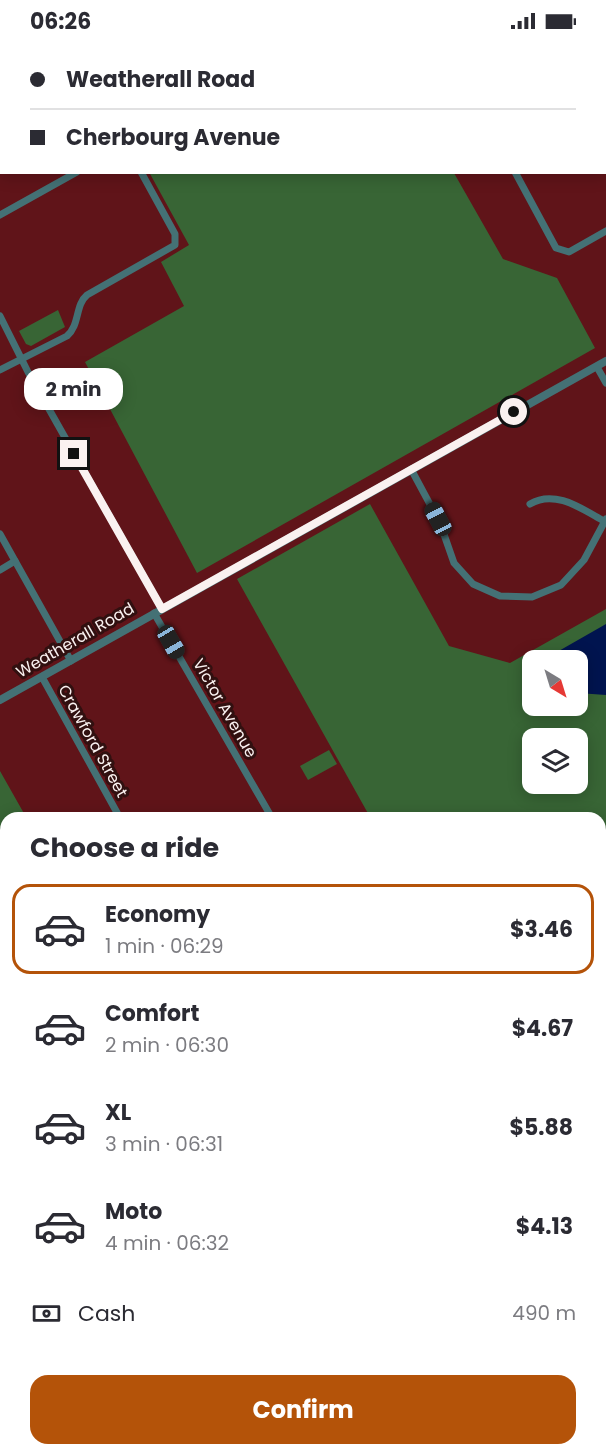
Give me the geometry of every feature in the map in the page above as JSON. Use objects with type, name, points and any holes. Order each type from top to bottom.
[{"type":"street","points":[[0,215],[73,174]]},
{"type":"street","points":[[0,370],[72,332],[81,302],[87,294],[171,248],[176,240],[175,234],[142,174]]},
{"type":"street","points":[[516,174],[556,249],[569,252],[606,231]]},
{"type":"street","name":"Victor Avenue","points":[[0,316],[269,812]]},
{"type":"street","name":"Weatherall Road","points":[[0,700],[606,361]]},
{"type":"street","points":[[597,367],[606,383]]},
{"type":"street","points":[[411,469],[440,524],[445,544],[454,563],[473,584],[500,596],[532,597],[561,585],[584,560],[605,520],[554,498],[544,497],[530,504]]},
{"type":"street","points":[[0,534],[71,661]]},
{"type":"street","points":[[0,570],[15,561]]},
{"type":"street","name":"Crawford Street","points":[[42,677],[117,812]]},
{"type":"green space","points":[[150,174],[455,174],[503,259],[557,278],[595,348],[197,573],[85,362],[184,306],[161,262],[189,245]]},
{"type":"green space","points":[[58,310],[65,327],[31,346],[26,344],[19,331]]},
{"type":"green space","points":[[370,504],[449,646],[510,663],[522,656],[522,716],[588,716],[588,650],[533,650],[606,609],[606,812],[367,812],[237,579]]},
{"type":"green space","points":[[329,750],[337,764],[308,780],[300,766]]},
{"type":"green space","points":[[0,771],[23,812],[0,812]]},
{"type":"shaded area","points":[[606,624],[606,695],[588,694],[588,650],[560,650]]},
{"type":"route","points":[[74,454],[162,609],[514,412]]}]
